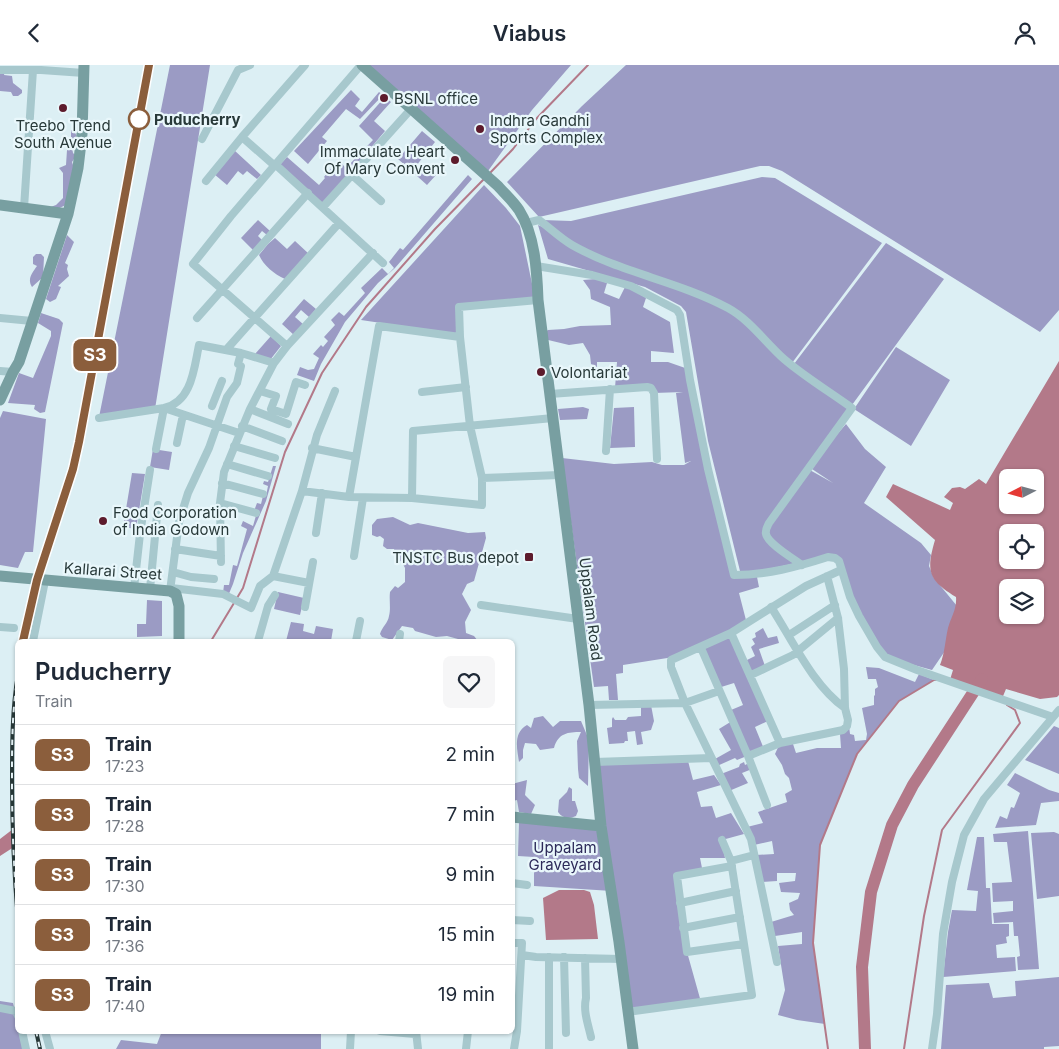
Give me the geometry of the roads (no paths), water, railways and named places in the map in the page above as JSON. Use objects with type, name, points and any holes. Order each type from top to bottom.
[{"type":"main road","name":"Uppalam Road","points":[[362,65],[412,108],[514,203],[526,223],[536,266],[538,300],[552,418],[589,705],[601,826],[633,1049]]},
{"type":"main road","points":[[0,400],[19,362],[68,213],[78,168],[82,133],[84,69]]},
{"type":"main road","points":[[0,205],[68,213]]},
{"type":"main road","name":"Kallarai Street","points":[[0,576],[134,588],[170,589],[176,594],[179,606],[179,639]]},
{"type":"main road","points":[[515,817],[601,826]]},
{"type":"street","points":[[202,139],[238,70],[250,65]]},
{"type":"street","points":[[206,181],[305,65]]},
{"type":"street","points":[[287,346],[193,264],[205,247],[362,65]]},
{"type":"street","points":[[0,70],[38,68],[84,69]]},
{"type":"street","points":[[24,208],[38,68]]},
{"type":"street","points":[[323,207],[412,108]]},
{"type":"street","points":[[242,137],[308,193],[384,263]]},
{"type":"street","points":[[352,175],[381,201]]},
{"type":"street","points":[[197,318],[308,193]]},
{"type":"street","points":[[526,223],[539,220],[571,245],[590,254],[706,296],[731,309],[743,318],[784,359],[852,408],[766,529],[766,534],[770,541],[802,565]]},
{"type":"street","points":[[226,350],[339,223]]},
{"type":"street","points":[[175,549],[221,559],[220,503],[222,483],[240,429],[274,363],[287,346],[373,253]]},
{"type":"street","points":[[536,266],[592,275],[631,286],[677,310],[680,315],[690,380],[708,469],[734,575],[764,574],[832,557],[838,561],[859,616],[880,652],[894,662],[1017,703],[1056,713],[984,799],[964,835],[952,882],[943,934],[937,1014],[932,1049]]},
{"type":"street","points":[[302,491],[349,497],[412,498],[482,505],[482,478],[470,427],[460,337],[459,307],[538,300]]},
{"type":"street","points":[[0,318],[32,321]]},
{"type":"street","points":[[349,497],[379,326],[460,337]]},
{"type":"street","points":[[99,418],[164,408],[175,403],[190,387],[200,345],[240,353],[274,363]]},
{"type":"street","points":[[240,353],[238,364],[242,366],[237,383],[229,395],[209,448],[188,493],[179,522],[170,589],[223,594],[252,605],[268,606]]},
{"type":"street","points":[[0,371],[13,372]]},
{"type":"street","points":[[212,406],[222,381]]},
{"type":"street","points":[[260,391],[276,396],[271,409],[286,414],[296,382],[305,385]]},
{"type":"street","points":[[422,392],[466,387]]},
{"type":"street","points":[[550,394],[647,387],[653,390],[657,459]]},
{"type":"street","points":[[606,451],[610,389]]},
{"type":"street","points":[[218,391],[229,395]]},
{"type":"street","points":[[252,605],[260,586],[273,576],[302,491],[312,448],[335,391]]},
{"type":"street","points":[[164,408],[217,425],[240,429],[282,441]]},
{"type":"street","points":[[156,449],[164,408]]},
{"type":"street","points":[[250,409],[288,424]]},
{"type":"street","points":[[177,443],[183,415]]},
{"type":"street","points":[[412,498],[413,431],[552,418]]},
{"type":"street","points":[[234,446],[275,458]]},
{"type":"street","points":[[312,448],[356,457]]},
{"type":"street","points":[[227,464],[268,476]]},
{"type":"street","points":[[134,588],[150,470]]},
{"type":"street","points":[[482,478],[525,478],[560,475]]},
{"type":"street","points":[[222,483],[263,494]]},
{"type":"street","points":[[316,533],[322,493]]},
{"type":"street","points":[[354,556],[363,498]]},
{"type":"street","points":[[220,503],[256,513]]},
{"type":"street","points":[[150,589],[158,505]]},
{"type":"street","points":[[305,607],[312,561]]},
{"type":"street","points":[[777,962],[747,831],[685,703],[671,667],[671,661],[731,633],[806,586],[841,569]]},
{"type":"street","points":[[173,572],[191,577],[214,579]]},
{"type":"street","points":[[273,576],[309,583]]},
{"type":"street","points":[[748,756],[780,743],[843,729],[847,726],[844,669],[838,618],[826,576]]},
{"type":"street","points":[[33,639],[45,581]]},
{"type":"street","points":[[259,639],[268,606],[276,595]]},
{"type":"street","points":[[481,605],[578,619]]},
{"type":"street","points":[[789,635],[835,605]]},
{"type":"street","points":[[772,607],[798,651],[826,691],[845,708]]},
{"type":"street","points":[[751,675],[798,651],[838,618]]},
{"type":"street","points":[[356,639],[360,621]]},
{"type":"street","points":[[0,627],[14,628]]},
{"type":"street","points":[[731,633],[780,743]]},
{"type":"street","points":[[701,648],[767,805]]},
{"type":"street","points":[[589,705],[685,703],[719,691]]},
{"type":"street","points":[[595,762],[711,758]]},
{"type":"street","points":[[627,1012],[752,995],[732,863],[722,840]]},
{"type":"street","points":[[744,944],[687,952],[677,876],[732,863],[754,855]]},
{"type":"street","points":[[515,883],[528,885]]},
{"type":"street","points":[[680,903],[736,891]]},
{"type":"street","points":[[683,928],[740,917]]},
{"type":"street","points":[[515,920],[530,921]]},
{"type":"street","points":[[514,1049],[522,955],[522,943],[515,943]]},
{"type":"street","points":[[522,955],[621,959]]},
{"type":"street","points":[[549,957],[549,1048]]},
{"type":"street","points":[[564,957],[566,1033]]},
{"type":"street","points":[[585,957],[585,1003],[591,1037]]},
{"type":"street","points":[[0,1008],[15,1011]]},
{"type":"street","points":[[23,1034],[26,1049]]},
{"type":"street","points":[[46,1034],[50,1049]]},
{"type":"street","points":[[350,1049],[351,1034]]},
{"type":"street","points":[[416,1034],[418,1049]]},
{"type":"street","points":[[466,1049],[468,1034]]},
{"type":"waterway","points":[[489,174],[513,149],[537,118],[588,65]]},
{"type":"waterway","points":[[237,598],[243,588],[285,452],[322,373],[366,307],[435,229],[484,179]]},
{"type":"waterway","points":[[212,639],[234,603]]},
{"type":"waterway","points":[[865,1049],[862,967],[871,892],[892,825],[913,785],[982,679]]},
{"type":"waterway","points":[[828,1049],[813,943],[820,845],[857,754],[899,701],[937,680]]},
{"type":"waterway","points":[[904,1049],[924,916],[942,830],[1020,723],[1015,710],[1007,705]]},
{"type":"railway","points":[[23,639],[37,580],[73,468],[79,442],[149,65]]},
{"type":"railway","points":[[15,696],[12,740],[12,816],[15,868]]},
{"type":"railway","points":[[37,1034],[40,1049]]},
{"type":"train","name":"S3","points":[[23,639],[37,580],[73,469],[79,442],[149,65]]},
{"type":"place","name":"BSNL office","points":[[384,98]]},
{"type":"place","name":"Treebo Trend South Avenue","points":[[63,108]]},
{"type":"place","name":"Puducherry","points":[[139,119]]},
{"type":"place","name":"Indhra Gandhi Sports Complex","points":[[480,129]]},
{"type":"place","name":"Immaculate Heart Of Mary Convent","points":[[455,160]]},
{"type":"place","name":"Volontariat","points":[[541,372]]},
{"type":"place","name":"Food Corporation of India Godown","points":[[103,521]]},
{"type":"place","name":"TNSTC Bus depot","points":[[529,557]]},
{"type":"park label","name":"Uppalam Graveyard","points":[[565,856]]}]
